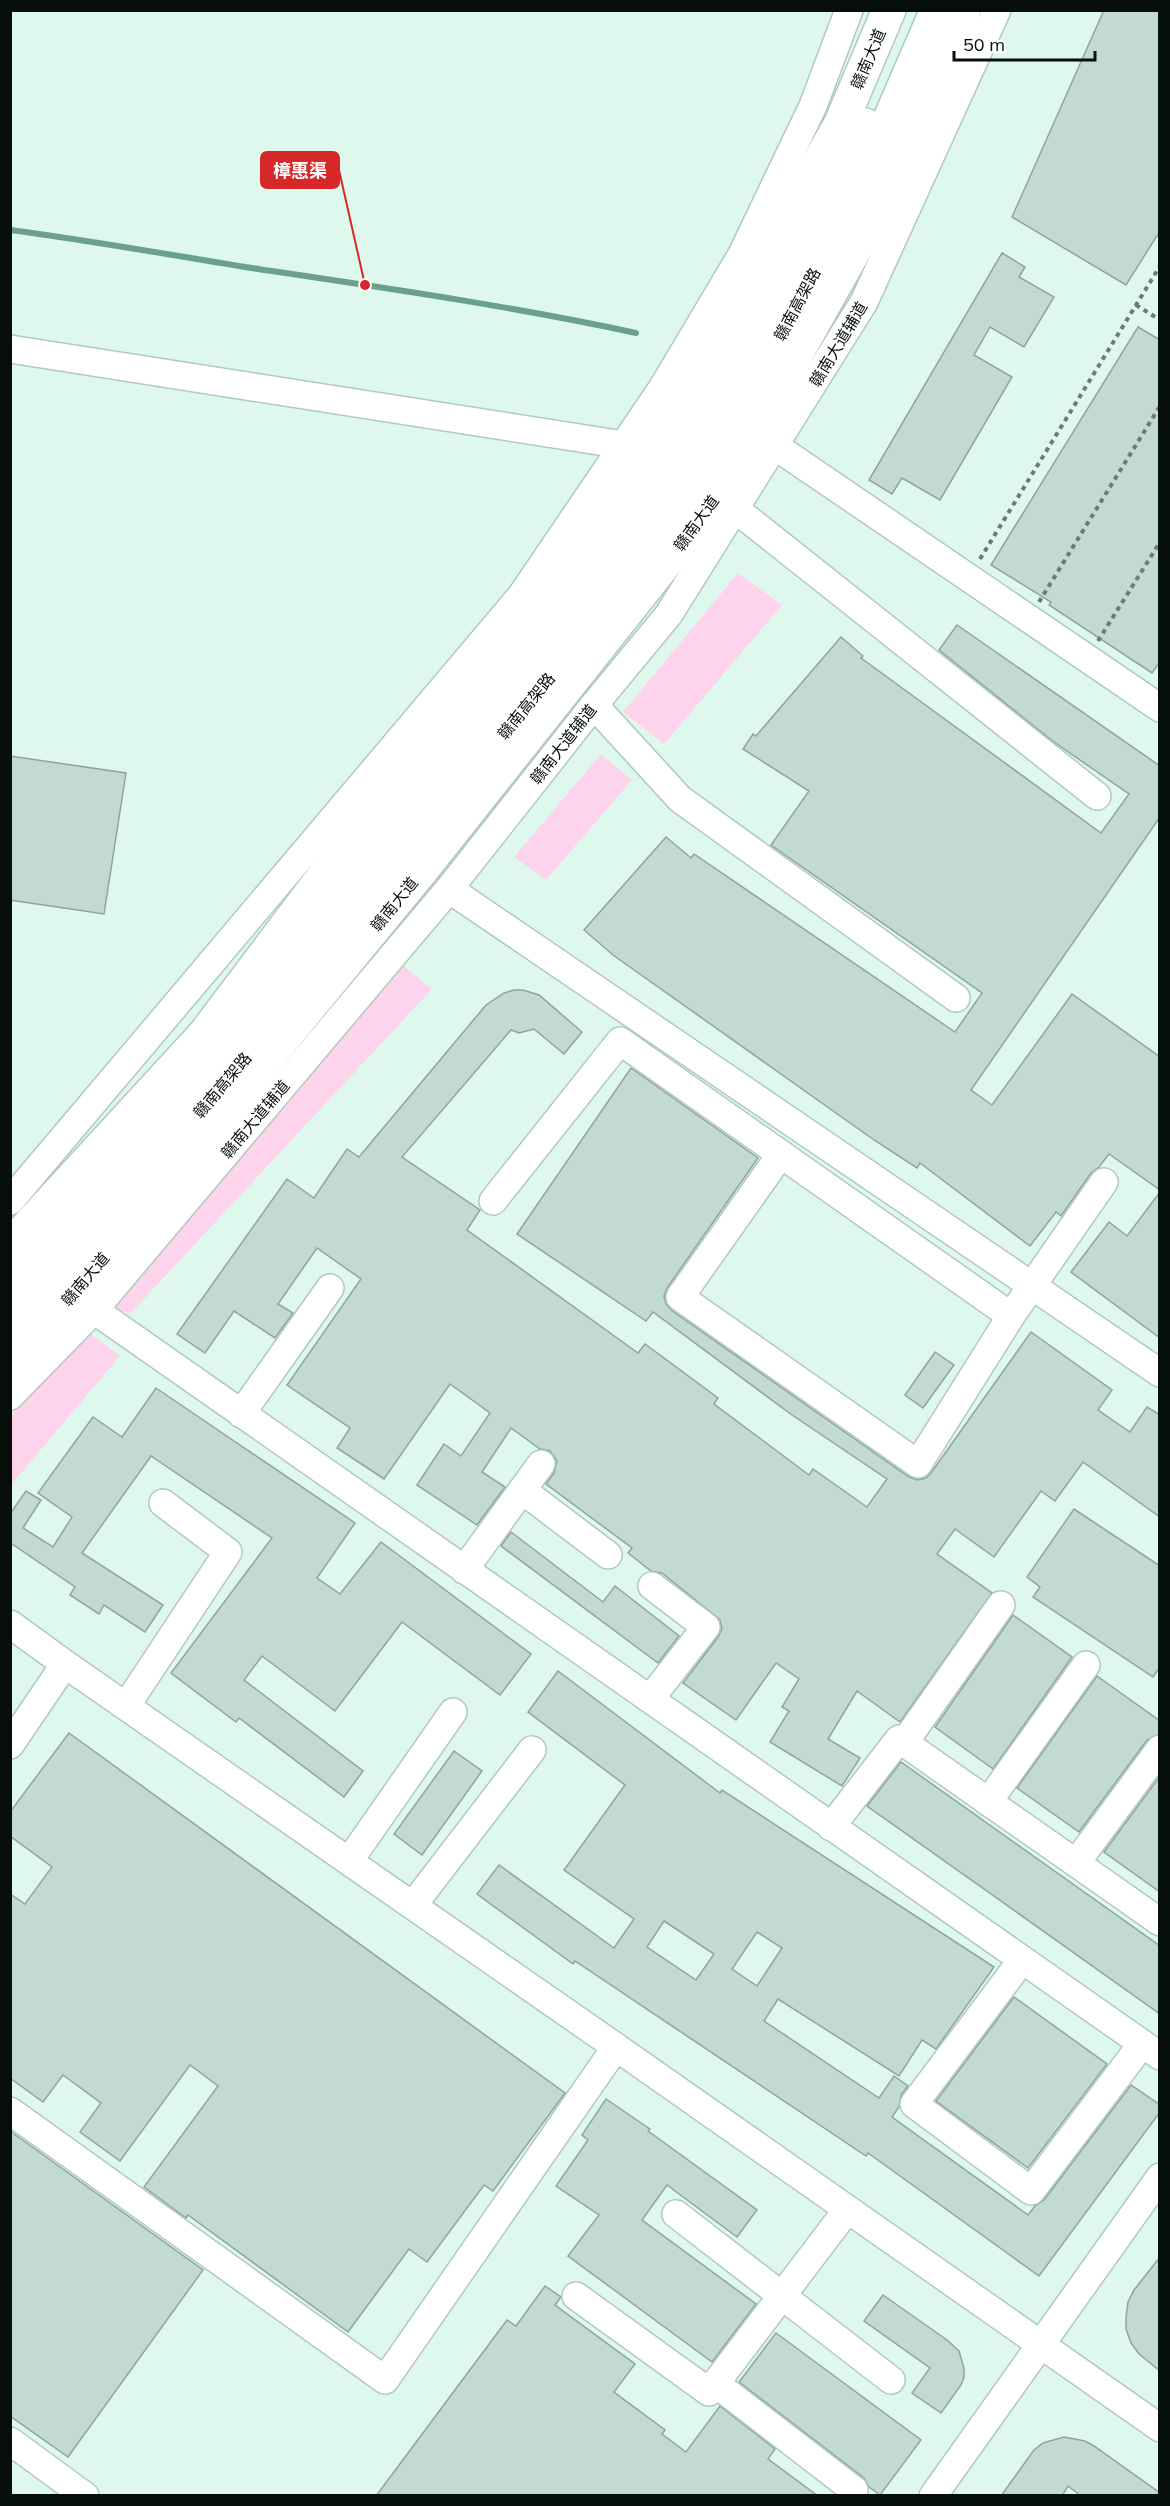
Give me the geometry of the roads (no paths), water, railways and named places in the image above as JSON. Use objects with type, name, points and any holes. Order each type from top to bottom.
[{"type":"main road","name":"赣南大道","points":[[675,388],[751,261],[841,123],[889,10]]},
{"type":"main road","name":"赣南高架路","points":[[10,1288],[283,970],[615,553],[690,438],[781,287],[856,143],[915,10]]},
{"type":"main road","name":"赣南高架路","points":[[10,1333],[242,1062],[665,533],[770,354],[860,188],[937,10]]},
{"type":"main road","name":"赣南大道","points":[[10,1364],[82,1303],[765,437],[832,290],[910,151],[964,10]]},
{"type":"main road","points":[[10,1246],[204,1035],[361,827],[539,618],[651,450],[675,388]]},
{"type":"main road","points":[[10,1389],[82,1303]]},
{"type":"street","points":[[751,261],[849,10]]},
{"type":"street","name":"赣南大道辅道","points":[[10,1396],[82,1303],[449,889],[669,614],[734,508],[765,437],[864,302],[997,10]]},
{"type":"street","points":[[10,349],[624,445]]},
{"type":"street","points":[[10,1201],[521,596],[624,445],[675,388]]},
{"type":"street","points":[[765,437],[967,579],[1160,708]]},
{"type":"street","points":[[734,508],[1097,796]]},
{"type":"street","points":[[594,705],[680,799],[956,998]]},
{"type":"street","points":[[449,889],[1160,1374]]},
{"type":"street","points":[[493,1201],[620,1041],[1011,1316]]},
{"type":"street","points":[[781,1155],[680,1297],[918,1464],[1011,1316],[1104,1182]]},
{"type":"street","points":[[241,1414],[330,1288]]},
{"type":"street","points":[[82,1303],[1151,2050],[1031,2191],[914,2104],[1022,1960]]},
{"type":"street","points":[[464,1569],[541,1464]]},
{"type":"street","points":[[522,1490],[608,1555]]},
{"type":"street","points":[[126,1706],[228,1552],[163,1503]]},
{"type":"street","points":[[650,1699],[706,1627],[652,1586]]},
{"type":"street","points":[[904,1743],[1001,1605]]},
{"type":"street","points":[[10,1624],[1160,2428]]},
{"type":"street","points":[[10,1745],[65,1664]]},
{"type":"street","points":[[988,1802],[1086,1665]]},
{"type":"street","points":[[349,1861],[453,1712]]},
{"type":"street","points":[[831,1827],[899,1739],[1160,1922]]},
{"type":"street","points":[[1076,1863],[1160,1749]]},
{"type":"street","points":[[413,1905],[532,1750]]},
{"type":"street","points":[[10,2111],[385,2380],[616,2047]]},
{"type":"street","points":[[933,2496],[1160,2177]]},
{"type":"street","points":[[576,2296],[709,2392],[847,2210]]},
{"type":"street","points":[[676,2214],[891,2379]]},
{"type":"street","points":[[715,2383],[854,2490]]},
{"type":"street","points":[[10,2441],[85,2496]]},
{"type":"waterway","points":[[10,230],[448,298],[636,333]]},
{"type":"place","name":"樟惠渠","points":[[365,285]]}]
